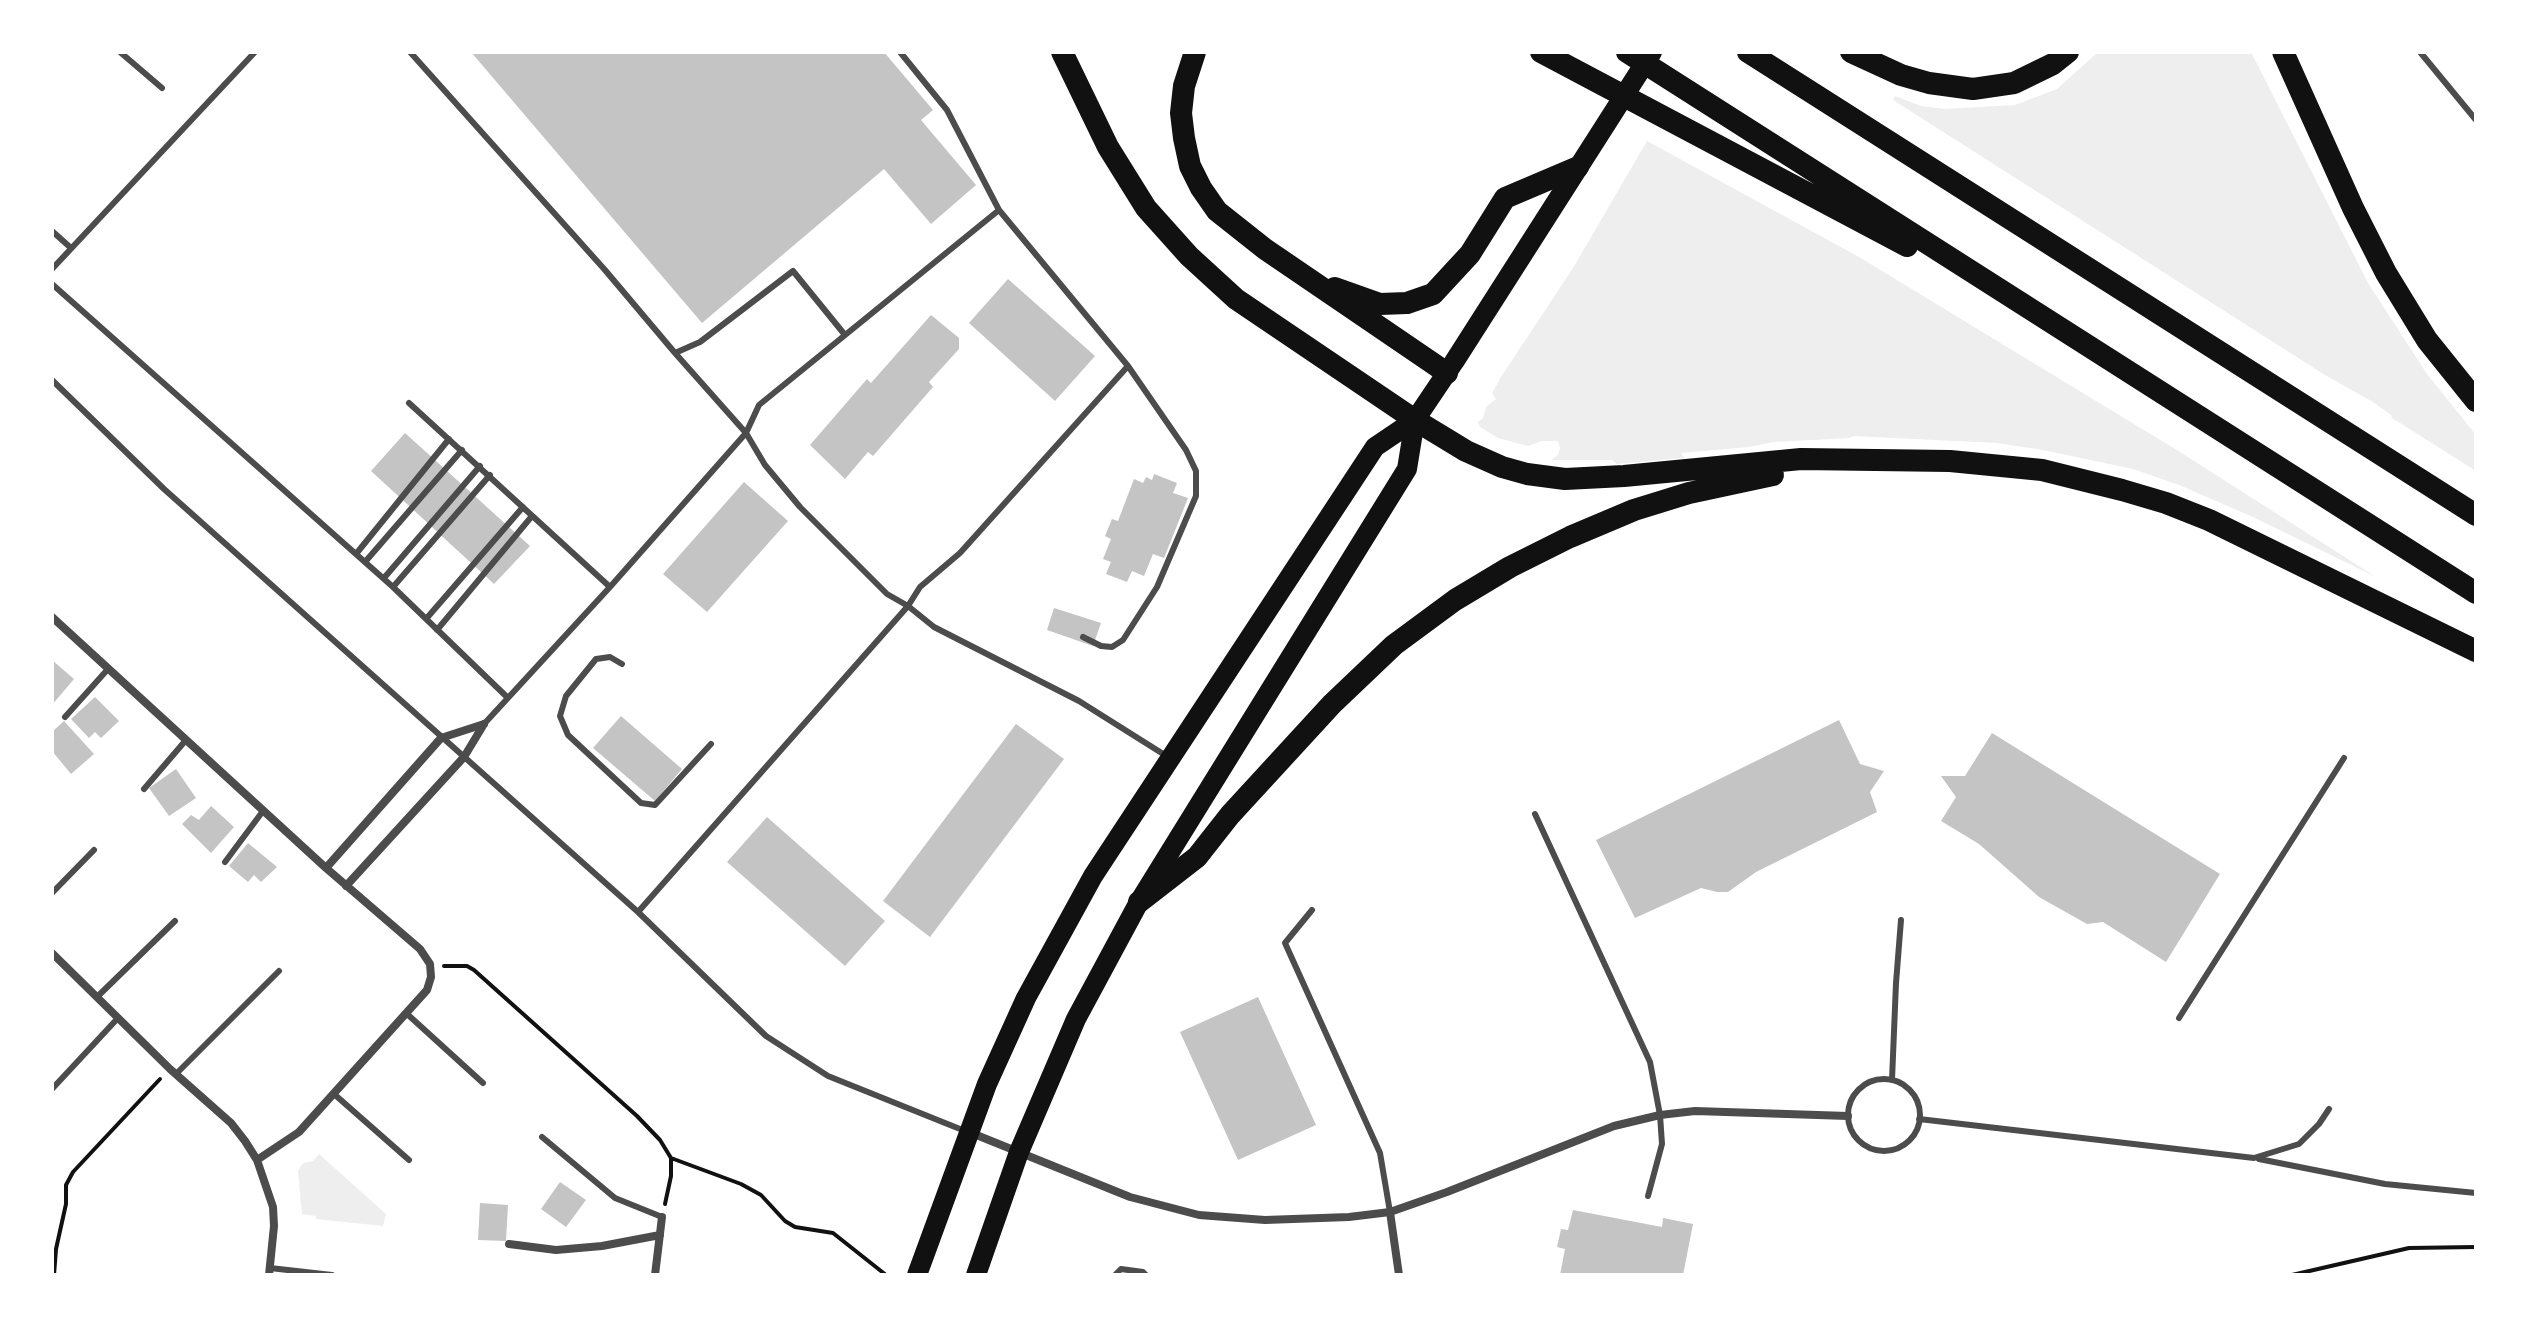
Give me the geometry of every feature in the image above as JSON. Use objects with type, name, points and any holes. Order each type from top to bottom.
[{"type":"highway","points":[[1062,52],[1108,147],[1146,208],[1189,256],[1236,299],[1415,420],[1466,451],[1502,467],[1565,479],[1801,459],[1950,461],[2042,470],[2151,499],[2209,520],[2476,651]]},
{"type":"highway","points":[[1195,52],[1184,86],[1181,113],[1190,166],[1217,211],[1238,230],[1447,373]]},
{"type":"highway","points":[[1541,52],[2075,338]]},
{"type":"highway","points":[[1627,52],[2476,593]]},
{"type":"highway","points":[[1748,52],[2476,515]]},
{"type":"highway","points":[[1851,52],[1901,75],[1929,83],[1973,89],[2014,83],[2053,64],[2068,52]]},
{"type":"highway","points":[[2283,52],[2353,208],[2386,273],[2427,340],[2476,401]]},
{"type":"highway","points":[[1307,276],[1380,304],[1407,303],[1433,294],[1470,254],[1505,198],[1578,167]]},
{"type":"highway","points":[[1139,902],[1197,857],[1230,815],[1332,704],[1394,645],[1455,600],[1510,567],[1634,510],[1751,478],[1855,460]]},
{"type":"main road","points":[[917,1275],[968,1132],[1020,1013],[1093,876],[1375,447],[1415,420],[1447,373],[1652,52]]},
{"type":"main road","points":[[976,1275],[1019,1152],[1076,1019],[1139,902],[1407,469],[1415,420]]},
{"type":"street","points":[[52,617],[326,868],[420,949],[430,964],[431,977],[427,990],[299,1132],[257,1160]]},
{"type":"street","points":[[326,868],[441,738],[484,724]]},
{"type":"street","points":[[346,886],[464,757],[484,724]]},
{"type":"street","points":[[52,953],[231,1123],[257,1160],[273,1207],[270,1271]]},
{"type":"street","points":[[968,1132],[1130,1197],[1199,1215],[1265,1220],[1390,1212],[1614,1126],[1660,1115],[1695,1111],[1848,1116]]},
{"type":"street","points":[[1390,1212],[1399,1275]]},
{"type":"street","points":[[655,1275],[662,1217]]},
{"type":"street","points":[[509,1244],[556,1250],[602,1246],[660,1235]]},
{"type":"lane","points":[[120,52],[162,88]]},
{"type":"lane","points":[[52,269],[255,52]]},
{"type":"lane","points":[[410,52],[596,259],[746,433],[765,465],[800,507],[887,594],[934,627],[1079,701],[1171,759]]},
{"type":"lane","points":[[900,52],[947,110],[999,210],[1128,366],[1186,450],[1196,471],[1196,496],[1157,587],[1123,640],[1112,647],[1101,646],[1083,637]]},
{"type":"lane","points":[[2420,52],[2476,120]]},
{"type":"lane","points":[[484,724],[746,433],[759,405],[999,210]]},
{"type":"lane","points":[[52,231],[71,248]]},
{"type":"lane","points":[[675,353],[700,342],[793,271],[845,335]]},
{"type":"lane","points":[[52,284],[384,578],[508,698]]},
{"type":"lane","points":[[638,912],[908,606],[920,587],[960,553],[1128,366]]},
{"type":"lane","points":[[52,380],[164,489],[638,912],[766,1036],[828,1076],[968,1132]]},
{"type":"lane","points":[[409,403],[610,587]]},
{"type":"lane","points":[[356,554],[449,439]]},
{"type":"lane","points":[[365,562],[462,450]]},
{"type":"lane","points":[[384,578],[480,466]]},
{"type":"lane","points":[[393,587],[490,475]]},
{"type":"lane","points":[[426,619],[523,507]]},
{"type":"lane","points":[[437,630],[532,516]]},
{"type":"lane","points":[[622,664],[610,657],[596,659],[566,696],[560,716],[568,735],[641,803],[655,805],[711,744]]},
{"type":"lane","points":[[65,717],[108,669]]},
{"type":"lane","points":[[144,789],[186,740]]},
{"type":"lane","points":[[2179,1018],[2344,758]]},
{"type":"lane","points":[[225,862],[263,811]]},
{"type":"lane","points":[[1535,814],[1650,1062],[1662,1144],[1648,1196]]},
{"type":"lane","points":[[52,893],[94,850]]},
{"type":"lane","points":[[1312,910],[1285,943],[1380,1153],[1390,1212]]},
{"type":"lane","points":[[1892,1080],[1901,920]]},
{"type":"lane","points":[[97,997],[175,921]]},
{"type":"lane","points":[[173,1071],[279,971]]},
{"type":"lane","points":[[406,1013],[483,1083]]},
{"type":"lane","points":[[52,1089],[118,1018]]},
{"type":"lane","points":[[1892,1080],[1913,1093],[1918,1103],[1919,1119],[1910,1140],[1893,1150],[1883,1151],[1859,1141],[1848,1116],[1855,1094],[1863,1086],[1873,1081],[1892,1080]]},
{"type":"lane","points":[[334,1094],[409,1160]]},
{"type":"lane","points":[[2254,1158],[2299,1144],[2329,1109]]},
{"type":"lane","points":[[1919,1119],[2254,1158],[2385,1184],[2476,1193]]},
{"type":"lane","points":[[542,1137],[615,1198],[662,1217]]},
{"type":"lane","points":[[1115,1275],[1121,1269],[1146,1275]]},
{"type":"lane","points":[[270,1271],[332,1275]]},
{"type":"path","points":[[430,964],[467,966],[474,970],[660,1140],[671,1158],[671,1176],[662,1217]]},
{"type":"path","points":[[54,1275],[66,1204],[66,1185],[73,1172],[173,1071]]},
{"type":"path","points":[[671,1158],[741,1184],[761,1195],[785,1221],[795,1227],[833,1233],[886,1275]]},
{"type":"path","points":[[2292,1275],[2409,1248],[2476,1247]]},
{"type":"shaded area","points":[[2098,52],[2251,52],[2368,283],[2427,374],[2476,435],[2476,471],[2392,418],[2373,402],[2325,375],[1893,100],[1895,96],[1921,106],[1945,109],[2015,105],[2057,89]]},
{"type":"shaded area","points":[[1647,141],[1859,257],[2180,452],[2376,577],[2179,485],[2133,469],[2043,450],[1997,443],[1853,436],[1773,442],[1681,453],[1684,458],[1617,464],[1612,460],[1551,460],[1558,455],[1558,441],[1542,441],[1528,446],[1498,438],[1480,427],[1478,422],[1483,418],[1486,407],[1496,399],[1492,393],[1573,268]]},
{"type":"shaded area","points":[[319,1154],[386,1214],[383,1226],[316,1219],[316,1216],[302,1214],[298,1171],[303,1163],[313,1161]]},
{"type":"building","points":[[471,52],[884,52],[933,110],[921,120],[976,185],[931,224],[884,169],[702,323]]},
{"type":"building","points":[[1008,279],[1095,356],[1055,401],[969,323]]},
{"type":"building","points":[[931,315],[959,338],[959,349],[929,382],[933,387],[873,456],[868,452],[845,479],[810,445],[867,379],[871,383]]},
{"type":"building","points":[[405,433],[530,546],[494,584],[371,471]]},
{"type":"building","points":[[1154,474],[1177,483],[1173,493],[1188,498],[1164,558],[1153,554],[1144,576],[1132,571],[1127,582],[1106,574],[1111,562],[1103,559],[1111,539],[1105,536],[1112,519],[1118,521],[1134,479],[1143,483],[1146,477],[1152,480]]},
{"type":"building","points":[[744,482],[788,521],[707,612],[663,574]]},
{"type":"building","points":[[1054,608],[1101,623],[1093,646],[1047,630]]},
{"type":"building","points":[[52,660],[74,679],[52,705]]},
{"type":"building","points":[[95,697],[119,721],[101,738],[95,732],[89,738],[71,719]]},
{"type":"building","points":[[621,716],[682,769],[655,801],[593,748]]},
{"type":"building","points":[[1839,720],[1860,764],[1884,771],[1870,792],[1877,812],[1756,872],[1728,892],[1701,888],[1635,918],[1596,840]]},
{"type":"building","points":[[64,721],[94,754],[71,774],[52,751],[52,732]]},
{"type":"building","points":[[1016,724],[1064,759],[930,937],[883,901]]},
{"type":"building","points":[[1992,733],[2220,874],[2166,962],[2103,922],[2087,924],[2039,897],[1979,844],[1941,821],[1956,797],[1941,776],[1965,776]]},
{"type":"building","points":[[176,769],[196,798],[169,816],[149,788]]},
{"type":"building","points":[[211,806],[234,827],[211,853],[182,824],[191,815],[199,820]]},
{"type":"building","points":[[767,817],[885,921],[845,966],[727,862]]},
{"type":"building","points":[[248,843],[277,867],[261,882],[254,875],[248,882],[229,866]]},
{"type":"building","points":[[1258,997],[1316,1125],[1238,1160],[1180,1032]]},
{"type":"building","points":[[560,1182],[586,1200],[566,1227],[541,1209]]},
{"type":"building","points":[[480,1203],[508,1205],[506,1241],[478,1240]]},
{"type":"building","points":[[1573,1210],[1662,1227],[1663,1218],[1693,1224],[1683,1275],[1560,1275],[1565,1249],[1557,1247],[1561,1229],[1568,1230]]}]
